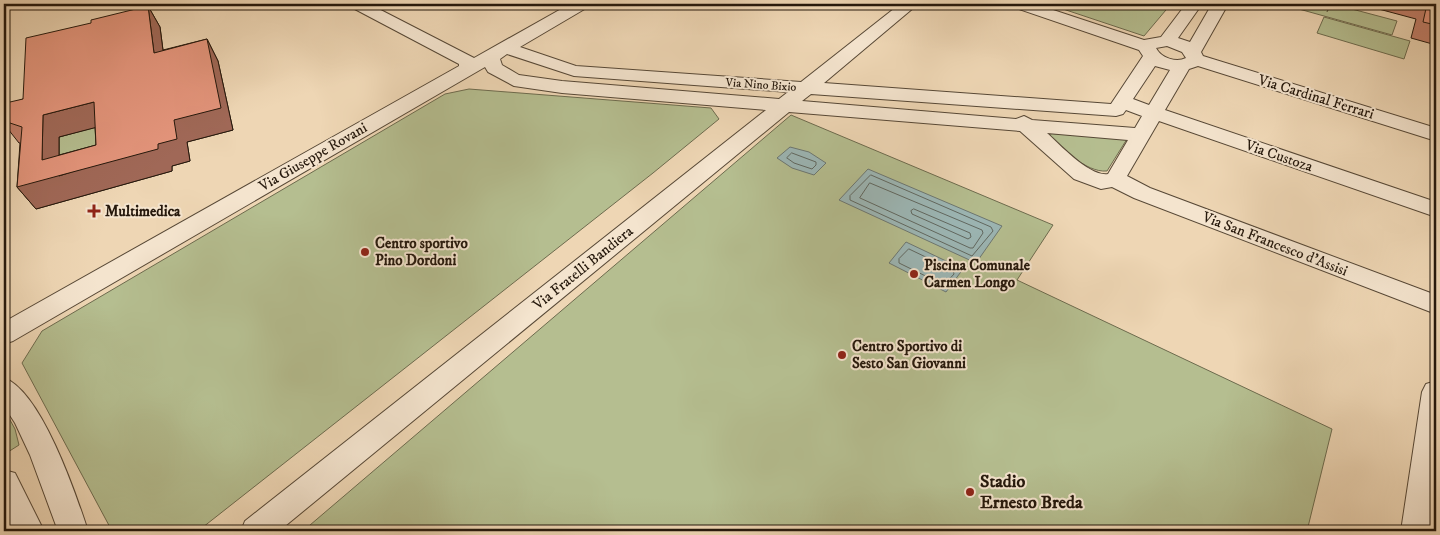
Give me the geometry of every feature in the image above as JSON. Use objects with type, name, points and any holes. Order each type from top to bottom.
[{"type":"street","points":[[357,4],[469,62],[467,70]]},
{"type":"street","name":"Via Giuseppe Rovani","points":[[4,334],[582,4]]},
{"type":"street","name":"Via Fratelli Bandiera","points":[[256,531],[910,4]]},
{"type":"street","points":[[1019,4],[1150,52],[1166,63],[1190,59]]},
{"type":"street","points":[[1167,41],[1194,4]]},
{"type":"street","points":[[1020,103],[1025,125],[1081,174],[1101,182],[1115,178],[1154,113],[1190,59],[1221,5],[1200,4]]},
{"type":"street","points":[[1119,106],[1154,42],[1167,41],[1182,44],[1190,59]]},
{"type":"street","name":"Via Nino Bixio","points":[[514,80],[494,68],[497,52],[574,71],[1020,103],[1119,106]]},
{"type":"street","name":"Via Cardinal Ferrari","points":[[1190,59],[1436,134]]},
{"type":"street","name":"Via Nino Bixio","points":[[467,70],[485,79],[514,80],[562,87],[1141,135]]},
{"type":"street","points":[[562,87],[574,71]]},
{"type":"street","name":"Via Nino Bixio","points":[[722,101],[738,111],[744,137]]},
{"type":"street","name":"Via Custoza","points":[[1119,106],[1154,113],[1436,210]]},
{"type":"street","points":[[1416,128],[1436,127]]},
{"type":"street","name":"Via San Francesco d'Assisi","points":[[1115,178],[1142,193],[1436,305]]},
{"type":"street","name":"Via Giuseppe Rovani","points":[[4,348],[45,312]]},
{"type":"street","points":[[4,390],[22,410],[38,440],[74,531]]},
{"type":"street","points":[[1416,531],[1436,392]]},
{"type":"street","points":[[4,483],[29,531]]},
{"type":"green space","points":[[1048,4],[1171,4],[1144,36]]},
{"type":"green space","points":[[1281,4],[1330,4],[1327,12],[1331,4],[1333,4],[1397,21],[1392,35]]},
{"type":"green space","points":[[1324,17],[1410,41],[1404,59],[1317,33]]},
{"type":"green space","name":"Centro sportivo Pino Dordoni","points":[[469,89],[711,108],[719,119],[198,531],[112,531],[22,363],[42,331],[445,94]]},
{"type":"green space","name":"Centro Sportivo di Sesto San Giovanni","points":[[791,115],[1053,225],[1017,280],[1332,429],[1307,531],[303,531]]},
{"type":"green space","points":[[109,124],[112,167],[59,182],[59,137]]},
{"type":"green space","points":[[1045,133],[1127,139],[1107,171],[1090,168],[1074,158]]},
{"type":"green space","points":[[4,409],[15,429],[19,445],[8,452],[4,445]]},
{"type":"water","points":[[790,147],[809,152],[826,163],[814,175],[792,168],[777,158]]},
{"type":"water","points":[[868,169],[1002,226],[976,263],[839,200]]},
{"type":"water","points":[[906,242],[963,269],[946,292],[889,263]]},
{"type":"building","points":[[1427,4],[1436,4],[1436,25],[1423,22]]},
{"type":"building","points":[[148,6],[154,53],[207,39],[221,108],[174,120],[177,139],[158,144],[158,149],[17,187],[22,127],[4,121],[4,106],[10,102],[23,99],[26,38],[91,23],[91,20]],"holes":[[[94,102],[96,145],[42,160],[43,115]]]},
{"type":"place","name":"Multimedica","points":[[94,211]]},
{"type":"place","name":"Centro sportivo Pino Dordoni","points":[[365,252]]},
{"type":"place","name":"Piscina Comunale Carmen Longo","points":[[914,274]]},
{"type":"place","name":"Centro Sportivo di Sesto San Giovanni","points":[[842,355]]},
{"type":"place","name":"Stadio Ernesto Breda","points":[[970,492]]}]
